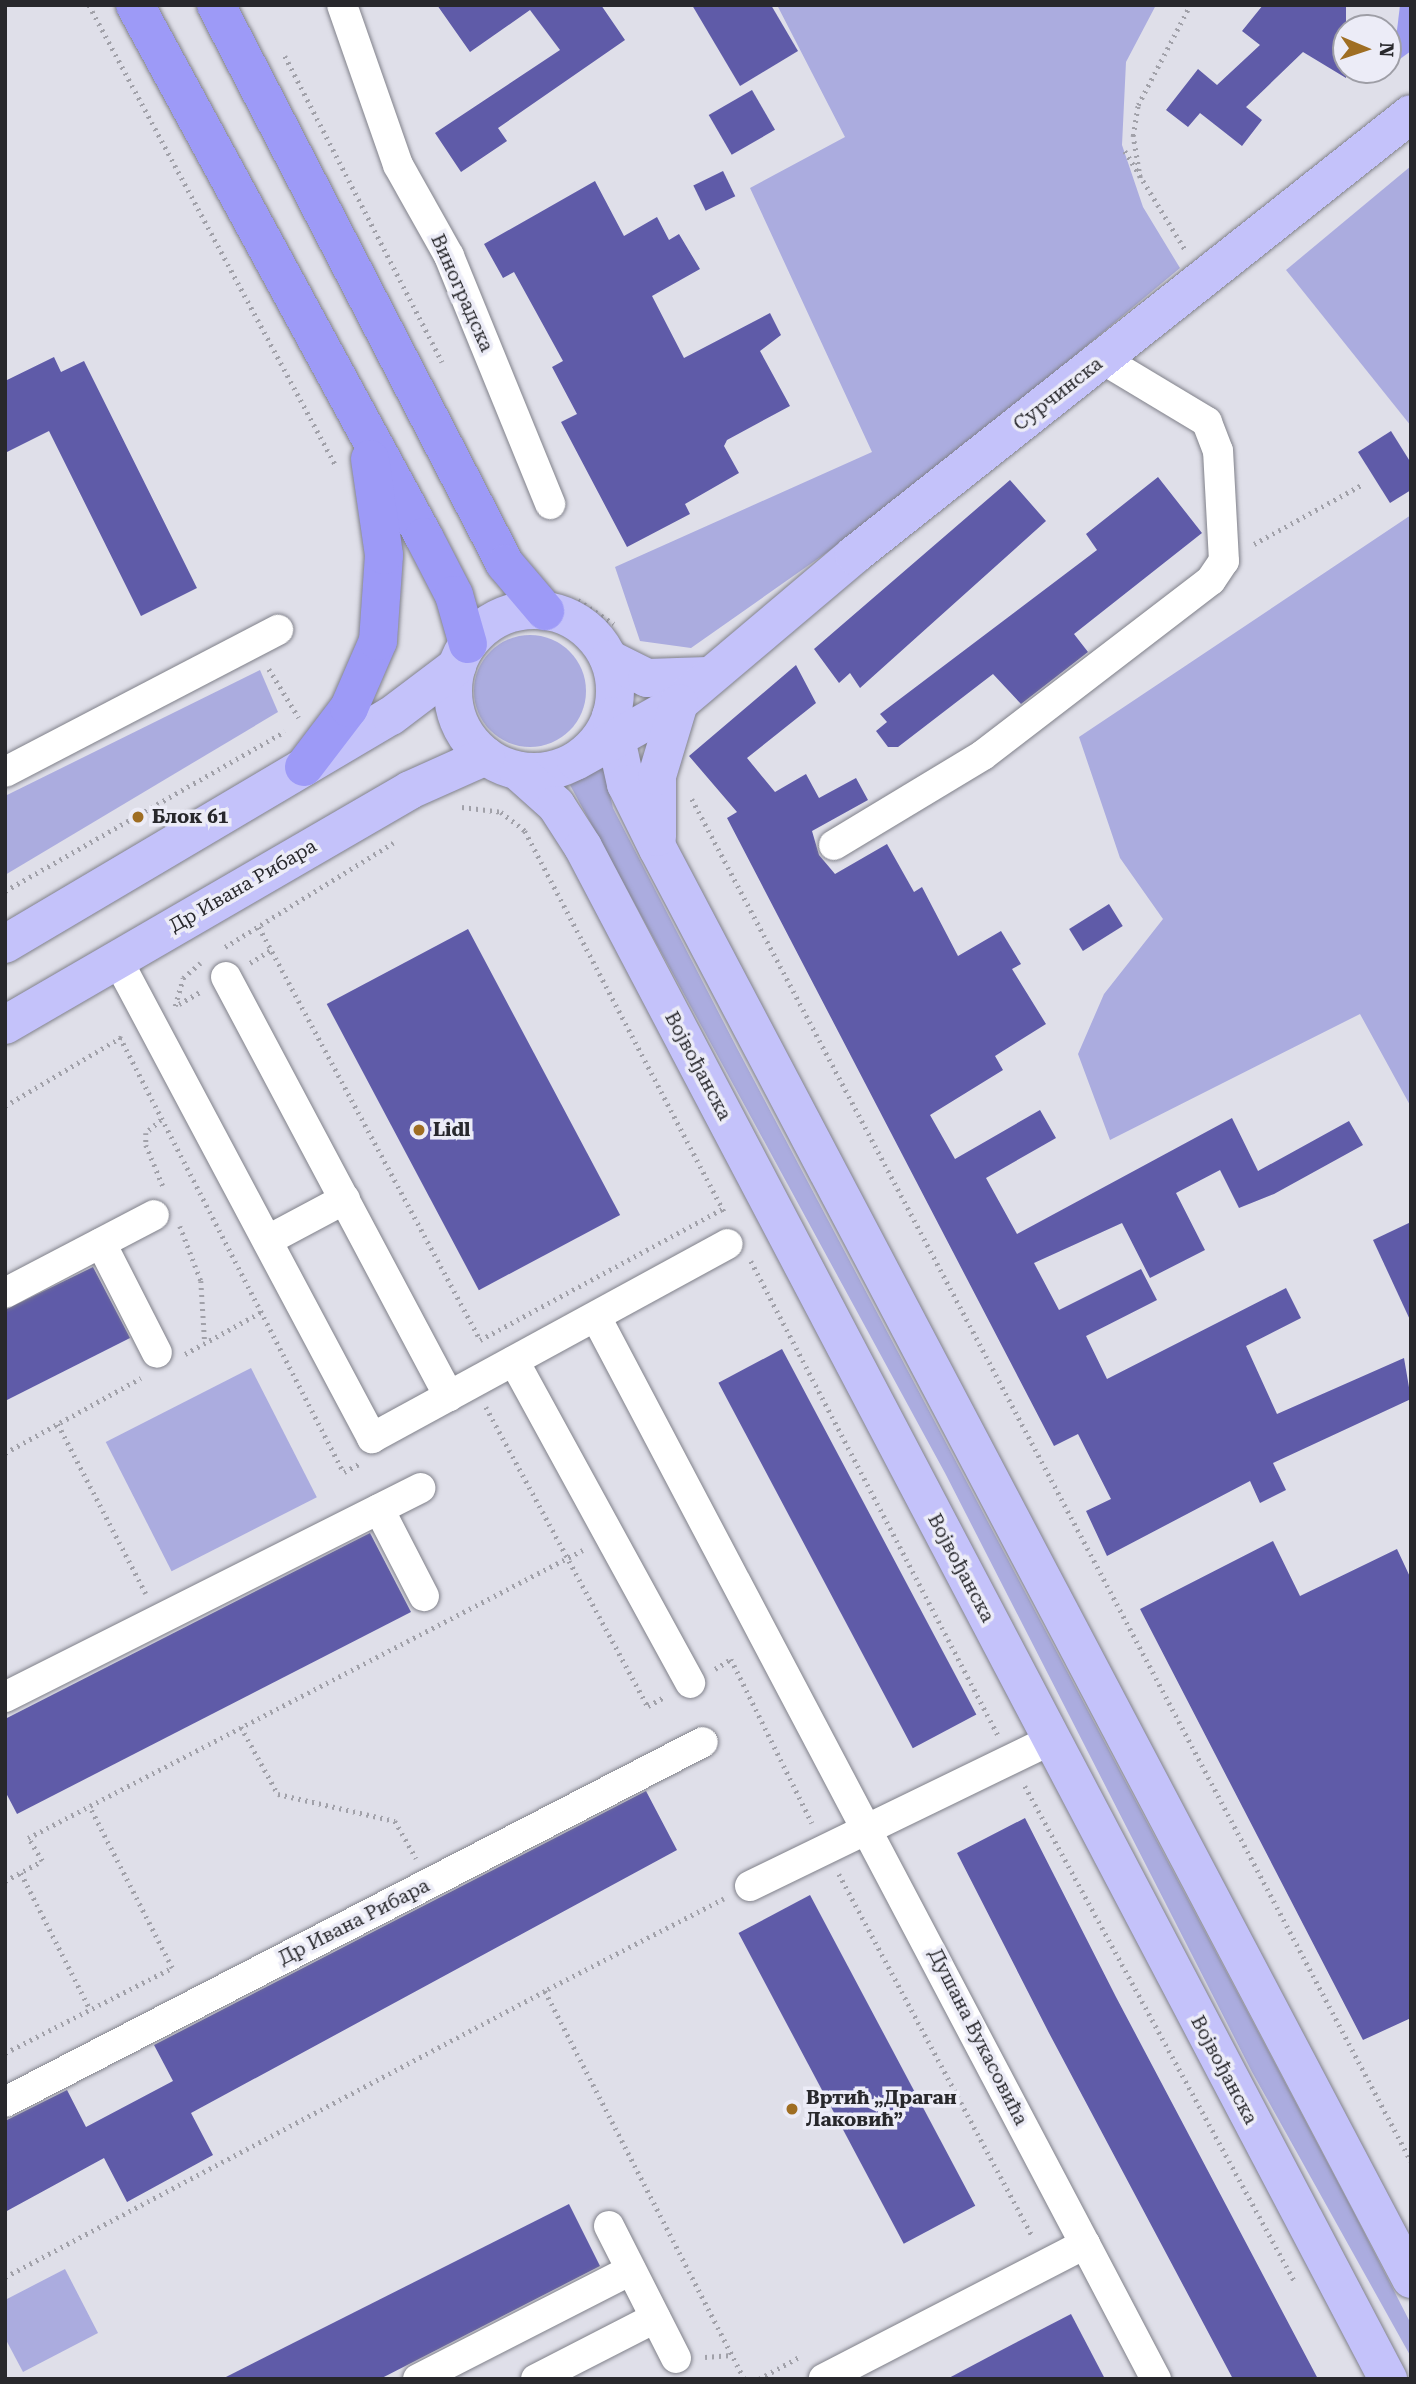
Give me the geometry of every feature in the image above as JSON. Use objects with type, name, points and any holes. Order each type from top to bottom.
[{"type":"highway","points":[[135,5],[454,595],[463,655]]},
{"type":"highway","points":[[216,5],[505,564],[545,611]]},
{"type":"highway","points":[[304,768],[349,708],[378,641],[383,533],[365,430]]},
{"type":"main road","name":"Сурчинска","points":[[502,764],[576,761],[613,730],[679,703],[708,676],[1411,114]]},
{"type":"main road","points":[[5,944],[304,768],[432,689],[501,617],[545,611],[582,626],[609,659],[647,678],[708,676]]},
{"type":"main road","points":[[463,655],[457,716],[502,764]]},
{"type":"main road","points":[[609,659],[615,691],[613,730],[658,849],[1411,2279]]},
{"type":"main road","points":[[658,849],[660,760],[679,703]]},
{"type":"main road","name":"Др Ивана Рибара","points":[[5,1024],[410,790],[502,764]]},
{"type":"main road","name":"Војвођанска","points":[[502,764],[556,804],[583,847],[1388,2379]]},
{"type":"street","name":"Виноградска","points":[[342,5],[398,165],[449,256],[550,504]]},
{"type":"street","points":[[834,845],[984,755],[1135,632],[1211,580],[1227,551],[1218,451],[1207,422],[1102,359]]},
{"type":"street","points":[[5,772],[266,636]]},
{"type":"street","points":[[117,959],[270,1239],[372,1438],[596,1317],[734,1237]]},
{"type":"street","points":[[215,964],[345,1199],[449,1396]]},
{"type":"street","points":[[270,1239],[345,1199]]},
{"type":"street","points":[[5,1293],[154,1215]]},
{"type":"street","points":[[101,1243],[160,1362]]},
{"type":"street","points":[[596,1317],[871,1830]]},
{"type":"street","points":[[513,1361],[690,1682]]},
{"type":"street","points":[[5,1697],[420,1488]]},
{"type":"street","points":[[379,1509],[424,1597]]},
{"type":"street","points":[[750,1886],[827,1852],[1051,1740]]},
{"type":"street","name":"Др Ивана Рибара","points":[[5,2102],[703,1742]]},
{"type":"street","name":"Душана Вукасовића","points":[[871,1830],[1156,2379]]},
{"type":"street","points":[[609,2226],[676,2358]]},
{"type":"street","points":[[824,2379],[1085,2244]]},
{"type":"street","points":[[418,2379],[631,2270]]},
{"type":"street","points":[[536,2379],[655,2318]]},
{"type":"path","points":[[89,5],[336,468]]},
{"type":"path","points":[[1140,178],[1136,114],[1190,5]]},
{"type":"path","points":[[1125,151],[1204,277]]},
{"type":"path","points":[[1227,551],[1244,551],[1363,484]]},
{"type":"path","points":[[266,636],[299,719]]},
{"type":"path","points":[[5,891],[275,740],[306,713]]},
{"type":"path","points":[[657,809],[694,798],[1411,2161]]},
{"type":"path","points":[[452,809],[485,807],[525,831],[722,1209],[734,1237],[1011,1760],[1301,2294]]},
{"type":"path","points":[[5,1106],[179,1004],[183,978],[215,964],[259,927],[397,841]]},
{"type":"path","points":[[259,927],[480,1340],[722,1209]]},
{"type":"path","points":[[120,1037],[344,1472],[366,1460]]},
{"type":"path","points":[[5,1453],[160,1362],[261,1312]]},
{"type":"path","points":[[481,1399],[648,1706],[731,1659],[827,1852],[1033,2235]]},
{"type":"path","points":[[58,1424],[159,1619]]},
{"type":"path","points":[[5,1881],[42,1861],[29,1838],[608,1536]]},
{"type":"path","points":[[241,1727],[278,1794],[395,1821],[405,1838]]},
{"type":"path","points":[[5,2053],[172,1968],[89,1806]]},
{"type":"path","points":[[21,1872],[90,2010]]},
{"type":"path","points":[[5,2277],[545,1991],[750,1886]]},
{"type":"path","points":[[545,1991],[744,2379]]},
{"type":"shaded area","points":[[777,5],[1156,5],[1126,62],[1122,145],[1143,207],[1180,268],[903,499],[691,648],[640,641],[615,567],[872,452],[750,188],[845,137]]},
{"type":"shaded area","points":[[1400,5],[1411,5],[1411,51],[1402,58],[1402,14],[1399,14]]},
{"type":"shaded area","points":[[1411,166],[1411,426],[1286,270]]},
{"type":"shaded area","points":[[1411,515],[1411,1107],[1360,1014],[1110,1140],[1078,1054],[1104,994],[1163,919],[1120,858],[1079,737]]},
{"type":"shaded area","points":[[530,635],[551,639],[570,651],[582,670],[586,691],[582,712],[570,731],[551,743],[530,747],[509,743],[490,731],[478,712],[474,691],[478,670],[490,651],[509,639]]},
{"type":"shaded area","points":[[260,670],[278,712],[5,875],[5,796]]},
{"type":"shaded area","points":[[603,767],[613,808],[737,1048],[1411,2324],[1411,2357],[1252,2072],[945,1473],[570,785]]},
{"type":"shaded area","points":[[251,1368],[317,1497],[172,1571],[106,1442]]},
{"type":"shaded area","points":[[65,2269],[98,2333],[23,2372],[5,2338],[5,2300]]},
{"type":"building","points":[[437,5],[601,5],[625,40],[498,128],[507,141],[461,172],[435,133],[560,50],[530,10],[470,52]]},
{"type":"building","points":[[692,5],[771,5],[798,51],[740,86]]},
{"type":"building","points":[[1263,5],[1346,5],[1346,14],[1332,14],[1332,70],[1303,52],[1246,107],[1262,120],[1242,146],[1200,113],[1188,127],[1166,110],[1198,69],[1217,85],[1260,45],[1242,31]]},
{"type":"building","points":[[752,90],[775,130],[732,155],[709,115]]},
{"type":"building","points":[[723,171],[735,196],[706,211],[693,185]]},
{"type":"building","points":[[595,181],[624,236],[657,217],[669,240],[679,234],[700,269],[652,296],[684,358],[770,313],[781,335],[760,351],[790,406],[727,440],[724,446],[739,473],[685,504],[690,514],[627,547],[561,422],[577,414],[552,367],[563,361],[514,272],[503,278],[484,244]]},
{"type":"building","points":[[54,357],[61,372],[84,361],[197,588],[141,616],[49,431],[5,453],[5,381]]},
{"type":"building","points":[[1391,431],[1411,463],[1411,490],[1390,503],[1358,452]]},
{"type":"building","points":[[1158,477],[1202,533],[1074,634],[1088,652],[1021,704],[993,674],[898,747],[888,747],[876,731],[887,722],[880,714],[1097,550],[1086,534]]},
{"type":"building","points":[[1010,480],[1046,521],[860,688],[850,673],[839,683],[814,649]]},
{"type":"building","points":[[796,665],[816,703],[747,758],[775,792],[806,774],[819,798],[856,778],[868,800],[812,831],[819,855],[835,874],[887,844],[914,892],[922,887],[958,956],[1001,931],[1021,964],[1012,969],[1046,1024],[995,1056],[1003,1070],[930,1115],[955,1159],[1040,1110],[1056,1138],[986,1178],[1017,1234],[1232,1118],[1258,1171],[1349,1121],[1363,1145],[1274,1194],[1239,1208],[1220,1170],[1176,1193],[1205,1250],[1150,1278],[1122,1223],[1034,1263],[1059,1310],[1141,1269],[1157,1300],[1086,1336],[1107,1379],[1286,1288],[1301,1318],[1246,1346],[1277,1414],[1404,1358],[1411,1399],[1273,1463],[1286,1490],[1260,1503],[1250,1481],[1107,1556],[1086,1511],[1111,1499],[1078,1434],[1054,1446],[727,818],[737,812],[689,756]]},
{"type":"building","points":[[1109,904],[1123,926],[1083,951],[1069,929]]},
{"type":"building","points":[[468,929],[620,1215],[479,1290],[327,1004]]},
{"type":"building","points":[[1411,1222],[1411,1322],[1373,1240]]},
{"type":"building","points":[[93,1267],[130,1338],[5,1401],[5,1310]]},
{"type":"building","points":[[782,1349],[976,1715],[913,1748],[718,1383]]},
{"type":"building","points":[[370,1533],[411,1612],[17,1814],[5,1791],[5,1719]]},
{"type":"building","points":[[1273,1541],[1300,1596],[1397,1549],[1411,1579],[1411,2018],[1363,2040],[1140,1609]]},
{"type":"building","points":[[646,1791],[677,1850],[191,2113],[213,2155],[127,2202],[104,2158],[5,2212],[5,2121],[67,2090],[86,2127],[173,2081],[154,2045]]},
{"type":"building","points":[[1025,1818],[1116,1997],[1318,2379],[1233,2379],[1049,2033],[957,1853]]},
{"type":"building","points":[[810,1895],[975,2206],[904,2244],[738,1933]]},
{"type":"building","points":[[569,2204],[600,2266],[380,2379],[222,2379]]},
{"type":"building","points":[[1071,2314],[1105,2379],[947,2379],[996,2353]]},
{"type":"place","name":"Блок 61","points":[[138,817]]},
{"type":"place","name":"Lidl","points":[[419,1130]]},
{"type":"place","name":"Вртић „Драган Лаковић”","points":[[792,2109]]}]
